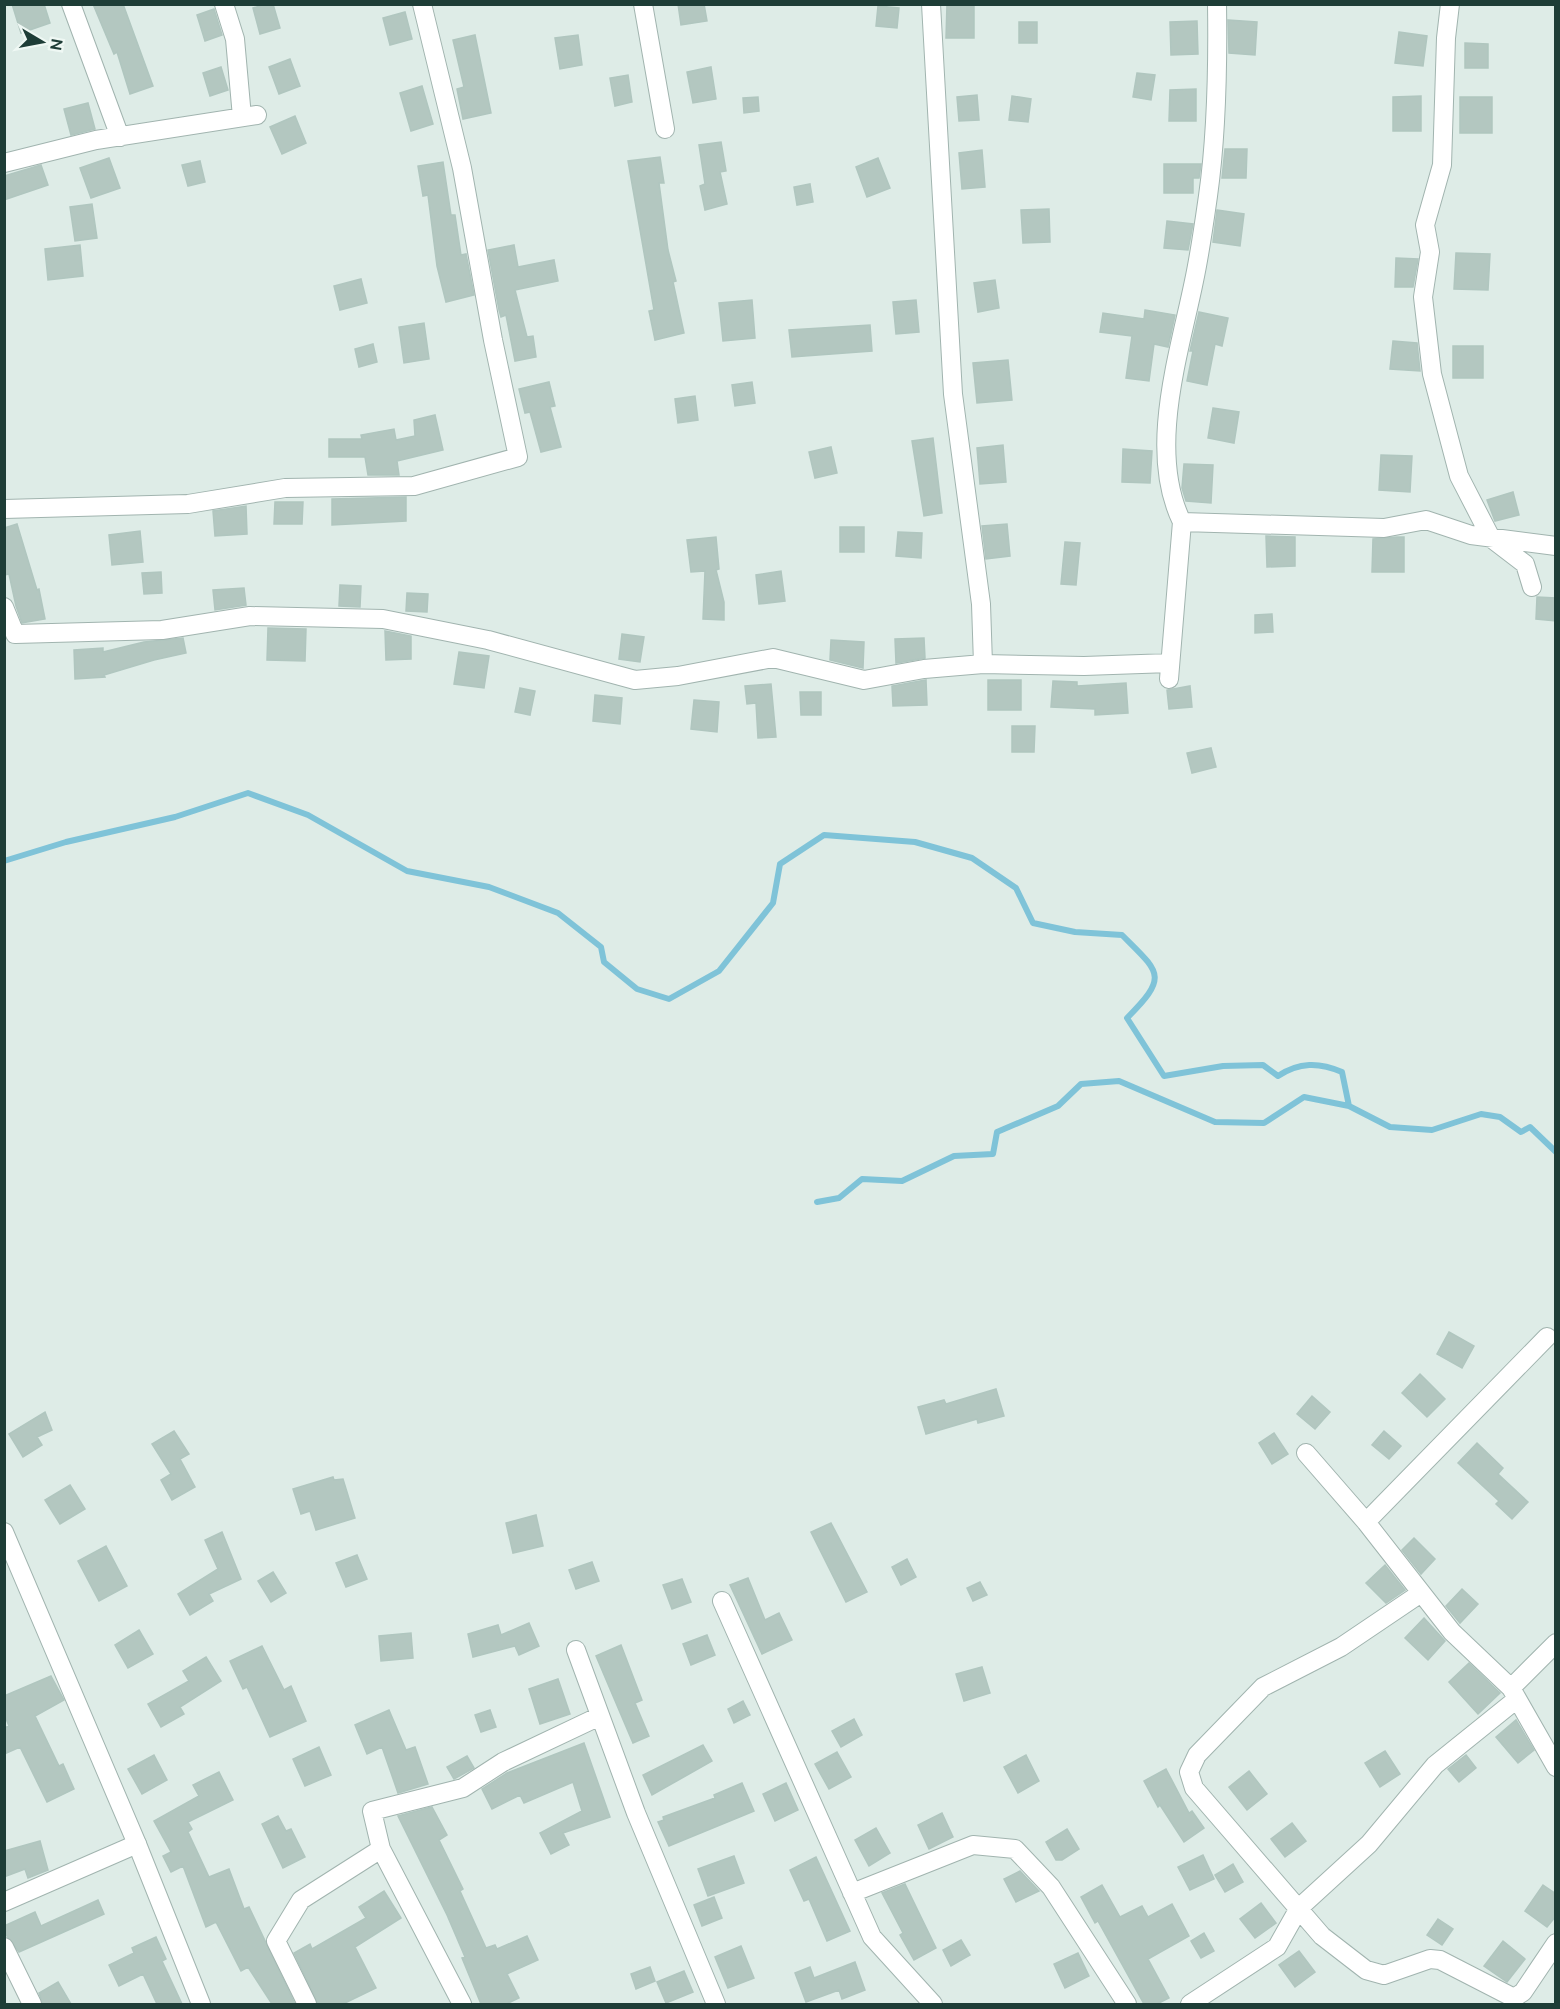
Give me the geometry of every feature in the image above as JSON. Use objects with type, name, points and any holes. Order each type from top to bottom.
[{"type":"street","points":[[71,4],[120,136]]},
{"type":"street","points":[[4,163],[120,136],[250,116],[235,39],[224,4]]},
{"type":"street","points":[[4,509],[188,504],[285,488],[414,486],[518,457],[493,340],[462,168],[422,4]]},
{"type":"street","points":[[643,4],[664,129]]},
{"type":"street","points":[[931,4],[953,394],[981,604],[983,664]]},
{"type":"street","points":[[4,607],[15,634],[162,630],[250,616],[383,619],[488,640],[635,680],[678,676],[774,658],[864,680],[924,669],[983,664],[1170,671],[1182,522],[1175,507],[1167,468],[1170,406],[1179,345],[1196,270],[1214,141],[1218,62],[1217,4]]},
{"type":"street","points":[[1450,4],[1446,38],[1442,165],[1425,225],[1431,252],[1423,297],[1431,374],[1459,477],[1491,538],[1525,564],[1532,587]]},
{"type":"street","points":[[1182,522],[1384,528],[1426,520],[1471,535],[1556,546]]},
{"type":"street","points":[[1366,1522],[1547,1337]]},
{"type":"street","points":[[1306,1453],[1366,1522],[1452,1632],[1514,1693],[1556,1767]]},
{"type":"street","points":[[4,1532],[137,1844],[201,2004]]},
{"type":"street","points":[[1421,1593],[1341,1647],[1263,1687],[1197,1755],[1189,1772],[1194,1788],[1322,1936],[1366,1970],[1384,1975],[1430,1959],[1440,1960],[1514,1998],[1523,1992],[1556,1943]]},
{"type":"street","points":[[722,1601],[872,1937],[933,2004]]},
{"type":"street","points":[[1190,2004],[1277,1947],[1299,1908],[1369,1845],[1435,1765],[1514,1693],[1556,1643]]},
{"type":"street","points":[[576,1650],[636,1813],[716,2004]]},
{"type":"street","points":[[462,2004],[381,1849],[372,1810],[463,1788],[503,1762],[600,1716]]},
{"type":"street","points":[[4,1902],[137,1844]]},
{"type":"street","points":[[852,1893],[973,1845],[1015,1849],[1052,1887],[1127,2004]]},
{"type":"street","points":[[307,2004],[276,1941],[301,1900],[381,1849]]},
{"type":"street","points":[[4,1947],[32,2004]]},
{"type":"building","points":[[12,4],[44,4],[50,23],[21,33]]},
{"type":"building","points":[[93,4],[123,4],[153,86],[130,94],[117,52],[114,54]]},
{"type":"building","points":[[273,4],[280,28],[260,34],[253,8]]},
{"type":"building","points":[[678,4],[704,4],[707,21],[681,25]]},
{"type":"building","points":[[947,4],[974,4],[974,38],[946,38]]},
{"type":"building","points":[[878,6],[899,8],[897,28],[876,26]]},
{"type":"building","points":[[214,9],[222,35],[205,41],[197,15]]},
{"type":"building","points":[[405,12],[412,39],[390,45],[383,18]]},
{"type":"building","points":[[1228,20],[1257,22],[1255,55],[1229,53]]},
{"type":"building","points":[[1197,21],[1198,54],[1171,55],[1170,22]]},
{"type":"building","points":[[1019,22],[1037,22],[1037,43],[1019,43]]},
{"type":"building","points":[[1399,32],[1427,36],[1423,66],[1395,63]]},
{"type":"building","points":[[475,35],[491,113],[463,119],[457,89],[464,87],[453,40]]},
{"type":"building","points":[[578,35],[582,65],[560,69],[555,38]]},
{"type":"building","points":[[1465,43],[1488,44],[1488,68],[1465,68]]},
{"type":"building","points":[[290,59],[300,86],[279,94],[269,67]]},
{"type":"building","points":[[221,67],[228,90],[210,96],[203,73]]},
{"type":"building","points":[[711,67],[716,99],[693,103],[687,72]]},
{"type":"building","points":[[1137,73],[1155,75],[1151,100],[1133,97]]},
{"type":"building","points":[[628,75],[632,102],[615,106],[610,78]]},
{"type":"building","points":[[422,86],[433,124],[411,131],[400,93]]},
{"type":"building","points":[[1196,89],[1196,121],[1169,121],[1170,90]]},
{"type":"building","points":[[977,95],[979,120],[959,121],[957,97]]},
{"type":"building","points":[[1012,96],[1031,99],[1028,122],[1009,120]]},
{"type":"building","points":[[1421,96],[1421,131],[1393,131],[1393,97]]},
{"type":"building","points":[[758,97],[759,111],[744,113],[743,98]]},
{"type":"building","points":[[1460,97],[1492,97],[1492,133],[1460,133]]},
{"type":"building","points":[[88,103],[95,129],[71,135],[64,109]]},
{"type":"building","points":[[295,116],[306,143],[282,154],[270,127]]},
{"type":"building","points":[[721,142],[726,171],[720,172],[727,204],[705,210],[700,186],[705,184],[699,145]]},
{"type":"building","points":[[1225,149],[1247,149],[1246,178],[1222,178]]},
{"type":"building","points":[[982,150],[985,187],[962,189],[959,153]]},
{"type":"building","points":[[660,157],[664,183],[659,183],[668,250],[676,281],[673,282],[684,333],[655,340],[649,311],[654,310],[628,161]]},
{"type":"building","points":[[109,158],[120,188],[91,198],[80,168]]},
{"type":"building","points":[[878,158],[890,188],[867,197],[856,167]]},
{"type":"building","points":[[200,161],[205,182],[188,186],[182,165]]},
{"type":"building","points":[[443,162],[451,215],[455,215],[461,255],[466,254],[474,295],[446,302],[437,266],[428,195],[423,196],[418,166]]},
{"type":"building","points":[[1164,164],[1201,164],[1199,178],[1193,178],[1193,193],[1164,193]]},
{"type":"building","points":[[41,165],[48,185],[4,200],[4,176]]},
{"type":"building","points":[[810,184],[813,202],[797,205],[794,187]]},
{"type":"building","points":[[92,204],[97,238],[75,241],[70,207]]},
{"type":"building","points":[[1049,209],[1050,242],[1023,243],[1021,210]]},
{"type":"building","points":[[1217,210],[1244,214],[1240,246],[1213,242]]},
{"type":"building","points":[[1167,221],[1193,224],[1188,250],[1164,248]]},
{"type":"building","points":[[80,245],[83,276],[48,280],[45,249]]},
{"type":"building","points":[[514,245],[518,267],[554,260],[558,281],[515,290],[527,337],[533,336],[536,357],[515,361],[506,315],[501,317],[499,310],[488,250]]},
{"type":"building","points":[[1456,253],[1490,254],[1488,290],[1454,289]]},
{"type":"building","points":[[1396,258],[1418,259],[1413,287],[1395,287]]},
{"type":"building","points":[[361,279],[367,303],[340,310],[334,286]]},
{"type":"building","points":[[995,280],[999,308],[978,312],[974,283]]},
{"type":"building","points":[[752,300],[755,338],[723,341],[719,303]]},
{"type":"building","points":[[916,300],[919,332],[896,334],[893,302]]},
{"type":"building","points":[[1145,310],[1175,315],[1168,347],[1154,344],[1149,381],[1126,378],[1132,336],[1100,332],[1103,313],[1144,319]]},
{"type":"building","points":[[1199,312],[1228,318],[1222,346],[1215,344],[1207,385],[1187,381],[1193,351],[1190,351]]},
{"type":"building","points":[[424,323],[429,359],[404,363],[399,327]]},
{"type":"building","points":[[870,325],[872,351],[792,357],[789,330]]},
{"type":"building","points":[[1393,341],[1417,343],[1420,371],[1390,369]]},
{"type":"building","points":[[373,344],[377,362],[359,367],[355,349]]},
{"type":"building","points":[[1453,346],[1483,346],[1483,378],[1453,378]]},
{"type":"building","points":[[1008,360],[1012,400],[977,403],[973,363]]},
{"type":"building","points":[[549,382],[555,406],[550,407],[561,447],[541,452],[530,412],[525,413],[519,389]]},
{"type":"building","points":[[752,382],[755,403],[735,406],[732,385]]},
{"type":"building","points":[[695,396],[698,420],[678,423],[675,399]]},
{"type":"building","points":[[1213,408],[1239,412],[1234,443],[1208,438]]},
{"type":"building","points":[[435,415],[443,450],[397,461],[399,475],[368,475],[365,457],[329,457],[329,439],[362,439],[361,435],[394,429],[396,440],[415,436],[414,420]]},
{"type":"building","points":[[933,438],[942,513],[924,516],[912,441]]},
{"type":"building","points":[[1003,445],[1006,482],[980,484],[977,448]]},
{"type":"building","points":[[831,447],[837,473],[815,478],[809,452]]},
{"type":"building","points":[[1123,449],[1152,451],[1150,483],[1122,482]]},
{"type":"building","points":[[1381,455],[1412,456],[1410,492],[1379,490]]},
{"type":"building","points":[[1184,464],[1213,465],[1211,503],[1186,501],[1182,488]]},
{"type":"building","points":[[1513,492],[1519,515],[1495,521],[1487,500]]},
{"type":"building","points":[[406,497],[406,521],[332,525],[332,499]]},
{"type":"building","points":[[275,502],[303,502],[302,524],[274,524]]},
{"type":"building","points":[[246,506],[247,534],[215,536],[213,511]]},
{"type":"building","points":[[17,524],[37,590],[39,589],[45,619],[22,623],[9,574],[4,575],[4,528]]},
{"type":"building","points":[[1007,524],[1010,556],[986,559],[982,526]]},
{"type":"building","points":[[840,527],[864,527],[864,552],[840,552]]},
{"type":"building","points":[[140,531],[143,562],[112,565],[109,535]]},
{"type":"building","points":[[898,532],[922,533],[921,558],[896,556]]},
{"type":"building","points":[[1266,536],[1295,537],[1295,566],[1267,567]]},
{"type":"building","points":[[716,537],[719,569],[716,570],[724,602],[724,620],[703,619],[705,571],[691,572],[687,540]]},
{"type":"building","points":[[1404,537],[1404,572],[1372,572],[1373,539]]},
{"type":"building","points":[[1065,542],[1080,543],[1076,585],[1061,584]]},
{"type":"building","points":[[781,571],[785,601],[759,604],[756,575]]},
{"type":"building","points":[[161,572],[162,593],[144,594],[142,573]]},
{"type":"building","points":[[340,585],[361,586],[360,607],[339,606]]},
{"type":"building","points":[[244,588],[246,605],[215,610],[213,590]]},
{"type":"building","points":[[407,593],[428,594],[427,612],[406,611]]},
{"type":"building","points":[[1537,597],[1556,598],[1556,621],[1536,619]]},
{"type":"building","points":[[1272,614],[1273,632],[1255,633],[1255,615]]},
{"type":"building","points":[[268,628],[306,629],[305,661],[267,660]]},
{"type":"building","points":[[385,631],[411,636],[411,659],[386,660]]},
{"type":"building","points":[[622,634],[644,637],[640,662],[619,659]]},
{"type":"building","points":[[183,638],[186,653],[154,660],[104,675],[105,677],[75,679],[74,650],[103,648],[103,652],[144,642]]},
{"type":"building","points":[[924,638],[925,658],[896,663],[895,639]]},
{"type":"building","points":[[831,640],[864,642],[863,668],[830,660]]},
{"type":"building","points":[[459,652],[489,656],[484,688],[454,684]]},
{"type":"building","points":[[926,680],[927,705],[893,706],[892,686]]},
{"type":"building","points":[[988,680],[1021,680],[1021,710],[988,710]]},
{"type":"building","points":[[1053,681],[1077,682],[1077,686],[1126,683],[1128,713],[1095,715],[1095,709],[1051,707]]},
{"type":"building","points":[[771,684],[776,737],[758,738],[756,703],[747,704],[745,686]]},
{"type":"building","points":[[1190,686],[1192,707],[1169,709],[1167,690]]},
{"type":"building","points":[[520,688],[535,691],[530,715],[515,712]]},
{"type":"building","points":[[800,692],[821,692],[821,715],[801,715]]},
{"type":"building","points":[[595,695],[622,698],[620,724],[593,721]]},
{"type":"building","points":[[694,700],[719,702],[717,732],[691,729]]},
{"type":"building","points":[[1012,726],[1035,726],[1034,752],[1012,752]]},
{"type":"building","points":[[1211,748],[1216,767],[1192,773],[1187,753]]},
{"type":"building","points":[[1449,1332],[1474,1346],[1462,1368],[1437,1354]]},
{"type":"building","points":[[1420,1374],[1445,1399],[1427,1417],[1402,1393]]},
{"type":"building","points":[[996,1389],[1004,1416],[978,1423],[977,1419],[926,1434],[918,1407],[944,1400],[946,1404]]},
{"type":"building","points":[[1312,1396],[1330,1412],[1315,1429],[1297,1414]]},
{"type":"building","points":[[45,1412],[52,1430],[37,1437],[42,1445],[23,1457],[9,1434]]},
{"type":"building","points":[[174,1431],[189,1454],[180,1459],[195,1487],[172,1500],[161,1480],[171,1474],[152,1444]]},
{"type":"building","points":[[1384,1431],[1401,1446],[1389,1459],[1372,1445]]},
{"type":"building","points":[[1274,1433],[1288,1454],[1272,1464],[1259,1443]]},
{"type":"building","points":[[1477,1443],[1503,1468],[1498,1474],[1528,1502],[1512,1519],[1496,1504],[1499,1501],[1458,1463]]},
{"type":"building","points":[[333,1477],[334,1480],[343,1479],[355,1518],[316,1530],[310,1511],[301,1514],[293,1489]]},
{"type":"building","points":[[70,1485],[85,1509],[60,1524],[45,1500]]},
{"type":"building","points":[[536,1515],[543,1546],[513,1553],[506,1523]]},
{"type":"building","points":[[831,1523],[867,1592],[846,1602],[811,1532]]},
{"type":"building","points":[[222,1532],[241,1579],[209,1594],[213,1601],[190,1615],[178,1594],[218,1569],[205,1540]]},
{"type":"building","points":[[1414,1538],[1435,1559],[1421,1574],[1402,1550]]},
{"type":"building","points":[[106,1546],[127,1586],[99,1601],[78,1561]]},
{"type":"building","points":[[357,1555],[367,1579],[346,1587],[336,1563]]},
{"type":"building","points":[[907,1559],[916,1577],[901,1585],[892,1567]]},
{"type":"building","points":[[592,1562],[599,1581],[576,1589],[569,1570]]},
{"type":"building","points":[[1385,1565],[1405,1590],[1386,1603],[1366,1583]]},
{"type":"building","points":[[273,1572],[286,1593],[271,1602],[258,1581]]},
{"type":"building","points":[[748,1578],[765,1620],[779,1613],[792,1640],[762,1654],[730,1585]]},
{"type":"building","points":[[682,1579],[691,1602],[672,1609],[663,1585]]},
{"type":"building","points":[[980,1582],[987,1595],[973,1601],[967,1588]]},
{"type":"building","points":[[1462,1589],[1478,1604],[1460,1623],[1446,1606]]},
{"type":"building","points":[[1424,1618],[1445,1641],[1428,1660],[1405,1638]]},
{"type":"building","points":[[529,1623],[539,1646],[519,1655],[515,1646],[473,1657],[468,1634],[498,1625],[501,1635]]},
{"type":"building","points":[[139,1630],[153,1654],[128,1668],[115,1645]]},
{"type":"building","points":[[411,1633],[413,1658],[381,1661],[379,1636]]},
{"type":"building","points":[[707,1635],[715,1655],[691,1665],[683,1644]]},
{"type":"building","points":[[621,1645],[642,1700],[635,1703],[649,1736],[633,1743],[596,1656]]},
{"type":"building","points":[[262,1646],[284,1690],[291,1686],[306,1721],[270,1737],[247,1687],[243,1689],[230,1661]]},
{"type":"building","points":[[206,1657],[221,1681],[180,1707],[184,1714],[161,1727],[148,1704],[189,1681],[183,1671]]},
{"type":"building","points":[[1469,1663],[1500,1693],[1478,1714],[1449,1682]]},
{"type":"building","points":[[982,1667],[990,1693],[964,1701],[956,1674]]},
{"type":"building","points":[[51,1676],[64,1700],[35,1716],[59,1766],[63,1764],[74,1789],[47,1802],[20,1747],[4,1754],[4,1728],[9,1726],[4,1714],[4,1696]]},
{"type":"building","points":[[558,1679],[570,1714],[540,1724],[529,1689]]},
{"type":"building","points":[[743,1701],[750,1715],[734,1723],[728,1709]]},
{"type":"building","points":[[389,1710],[406,1750],[415,1747],[428,1784],[398,1793],[382,1747],[367,1754],[355,1725]]},
{"type":"building","points":[[490,1710],[496,1727],[481,1732],[475,1715]]},
{"type":"building","points":[[854,1719],[862,1735],[841,1747],[832,1731]]},
{"type":"building","points":[[1516,1720],[1534,1750],[1518,1763],[1496,1737]]},
{"type":"building","points":[[584,1743],[610,1817],[563,1833],[569,1845],[551,1854],[540,1833],[582,1811],[573,1782],[524,1803],[520,1795],[492,1809],[482,1789],[507,1773]]},
{"type":"building","points":[[703,1745],[712,1761],[652,1795],[643,1775]]},
{"type":"building","points":[[319,1747],[331,1775],[305,1786],[293,1759]]},
{"type":"building","points":[[1385,1751],[1400,1774],[1380,1787],[1365,1763]]},
{"type":"building","points":[[837,1752],[851,1777],[829,1789],[815,1764]]},
{"type":"building","points":[[154,1755],[167,1780],[142,1794],[128,1769]]},
{"type":"building","points":[[1026,1755],[1039,1781],[1018,1793],[1004,1767]]},
{"type":"building","points":[[1466,1755],[1476,1768],[1459,1782],[1448,1769]]},
{"type":"building","points":[[467,1756],[474,1768],[454,1779],[447,1767]]},
{"type":"building","points":[[1166,1769],[1189,1813],[1192,1811],[1204,1828],[1184,1842],[1160,1805],[1158,1807],[1144,1781]]},
{"type":"building","points":[[1249,1771],[1267,1794],[1247,1810],[1229,1787]]},
{"type":"building","points":[[219,1772],[233,1800],[188,1822],[192,1829],[188,1832],[209,1877],[229,1869],[244,1909],[249,1907],[295,2004],[272,2004],[248,1967],[241,1971],[216,1922],[206,1927],[183,1866],[171,1872],[163,1856],[171,1852],[154,1821],[199,1796],[193,1785]]},
{"type":"building","points":[[742,1783],[754,1811],[669,1846],[658,1822],[664,1820],[663,1817],[715,1798],[714,1795]]},
{"type":"building","points":[[786,1783],[798,1810],[775,1821],[763,1794]]},
{"type":"building","points":[[432,1807],[447,1835],[439,1840],[463,1889],[460,1891],[486,1948],[495,1945],[497,1949],[527,1936],[538,1960],[507,1974],[519,1998],[506,2004],[481,2004],[462,1958],[465,1957],[447,1915],[398,1816]]},
{"type":"building","points":[[942,1813],[953,1837],[929,1849],[918,1825]]},
{"type":"building","points":[[278,1816],[286,1831],[291,1829],[305,1857],[283,1868],[262,1824]]},
{"type":"building","points":[[1292,1823],[1306,1841],[1285,1857],[1271,1839]]},
{"type":"building","points":[[876,1828],[890,1853],[869,1866],[855,1840]]},
{"type":"building","points":[[1067,1829],[1079,1849],[1062,1860],[1056,1860],[1046,1842]]},
{"type":"building","points":[[40,1841],[48,1870],[28,1878],[25,1869],[4,1877],[4,1851]]},
{"type":"building","points":[[1203,1855],[1214,1879],[1190,1890],[1178,1867]]},
{"type":"building","points":[[734,1856],[744,1883],[708,1896],[698,1869]]},
{"type":"building","points":[[816,1857],[850,1931],[827,1941],[809,1899],[804,1901],[790,1870]]},
{"type":"building","points":[[1233,1864],[1243,1882],[1225,1892],[1215,1875]]},
{"type":"building","points":[[1020,1871],[1039,1891],[1016,1902],[1004,1879]]},
{"type":"building","points":[[905,1884],[936,1948],[914,1960],[900,1935],[903,1933],[882,1893]]},
{"type":"building","points":[[1102,1885],[1120,1917],[1142,1906],[1148,1917],[1172,1904],[1189,1936],[1148,1959],[1169,1998],[1157,2004],[1144,2004],[1098,1921],[1095,1923],[1081,1897]]},
{"type":"building","points":[[1543,1885],[1556,1894],[1556,1916],[1547,1927],[1525,1911]]},
{"type":"building","points":[[384,1891],[401,1918],[355,1947],[376,1988],[343,2004],[318,2004],[294,1953],[310,1944],[312,1949],[366,1918],[359,1907]]},
{"type":"building","points":[[714,1897],[722,1918],[702,1926],[694,1905]]},
{"type":"building","points":[[98,1900],[104,1914],[19,1952],[4,1932],[4,1926],[35,1912],[41,1926]]},
{"type":"building","points":[[1261,1903],[1276,1923],[1255,1938],[1240,1919]]},
{"type":"building","points":[[1438,1919],[1453,1929],[1442,1945],[1427,1935]]},
{"type":"building","points":[[1204,1933],[1214,1951],[1201,1958],[1191,1941]]},
{"type":"building","points":[[156,1937],[166,1959],[162,1961],[182,2004],[157,2004],[143,1974],[119,1986],[109,1965],[134,1953],[132,1948]]},
{"type":"building","points":[[961,1940],[970,1955],[951,1966],[943,1950]]},
{"type":"building","points":[[1503,1941],[1525,1959],[1507,1982],[1484,1966]]},
{"type":"building","points":[[741,1946],[754,1978],[728,1988],[715,1957]]},
{"type":"building","points":[[1299,1951],[1315,1972],[1295,1987],[1279,1965]]},
{"type":"building","points":[[1078,1953],[1089,1976],[1065,1988],[1054,1964]]},
{"type":"building","points":[[855,1962],[865,1990],[842,1999],[839,1990],[806,2002],[795,1973],[810,1967],[814,1978]]},
{"type":"building","points":[[650,1967],[655,1981],[636,1989],[631,1974]]},
{"type":"building","points":[[684,1971],[693,1992],[666,2003],[657,1982]]},
{"type":"building","points":[[58,1982],[71,2004],[43,2004],[39,1993]]},
{"type":"waterway","points":[[4,861],[66,842],[175,817],[248,793],[308,815],[407,871],[489,887],[558,913],[601,947],[604,962],[637,989],[669,999],[719,971],[773,903],[780,864],[824,835],[915,842],[972,858],[1016,888],[1033,923],[1075,932],[1122,935],[1145,958],[1154,975],[1154,983],[1149,993],[1127,1018],[1164,1076],[1223,1066],[1263,1065],[1278,1076],[1301,1066],[1325,1066],[1342,1072],[1349,1106],[1390,1127],[1432,1130],[1481,1114],[1500,1117],[1521,1132],[1530,1127],[1556,1152]]},
{"type":"waterway","points":[[817,1202],[839,1198],[862,1179],[902,1181],[954,1156],[993,1154],[997,1132],[1058,1106],[1081,1084],[1119,1081],[1215,1122],[1264,1123],[1304,1097],[1349,1106]]}]
